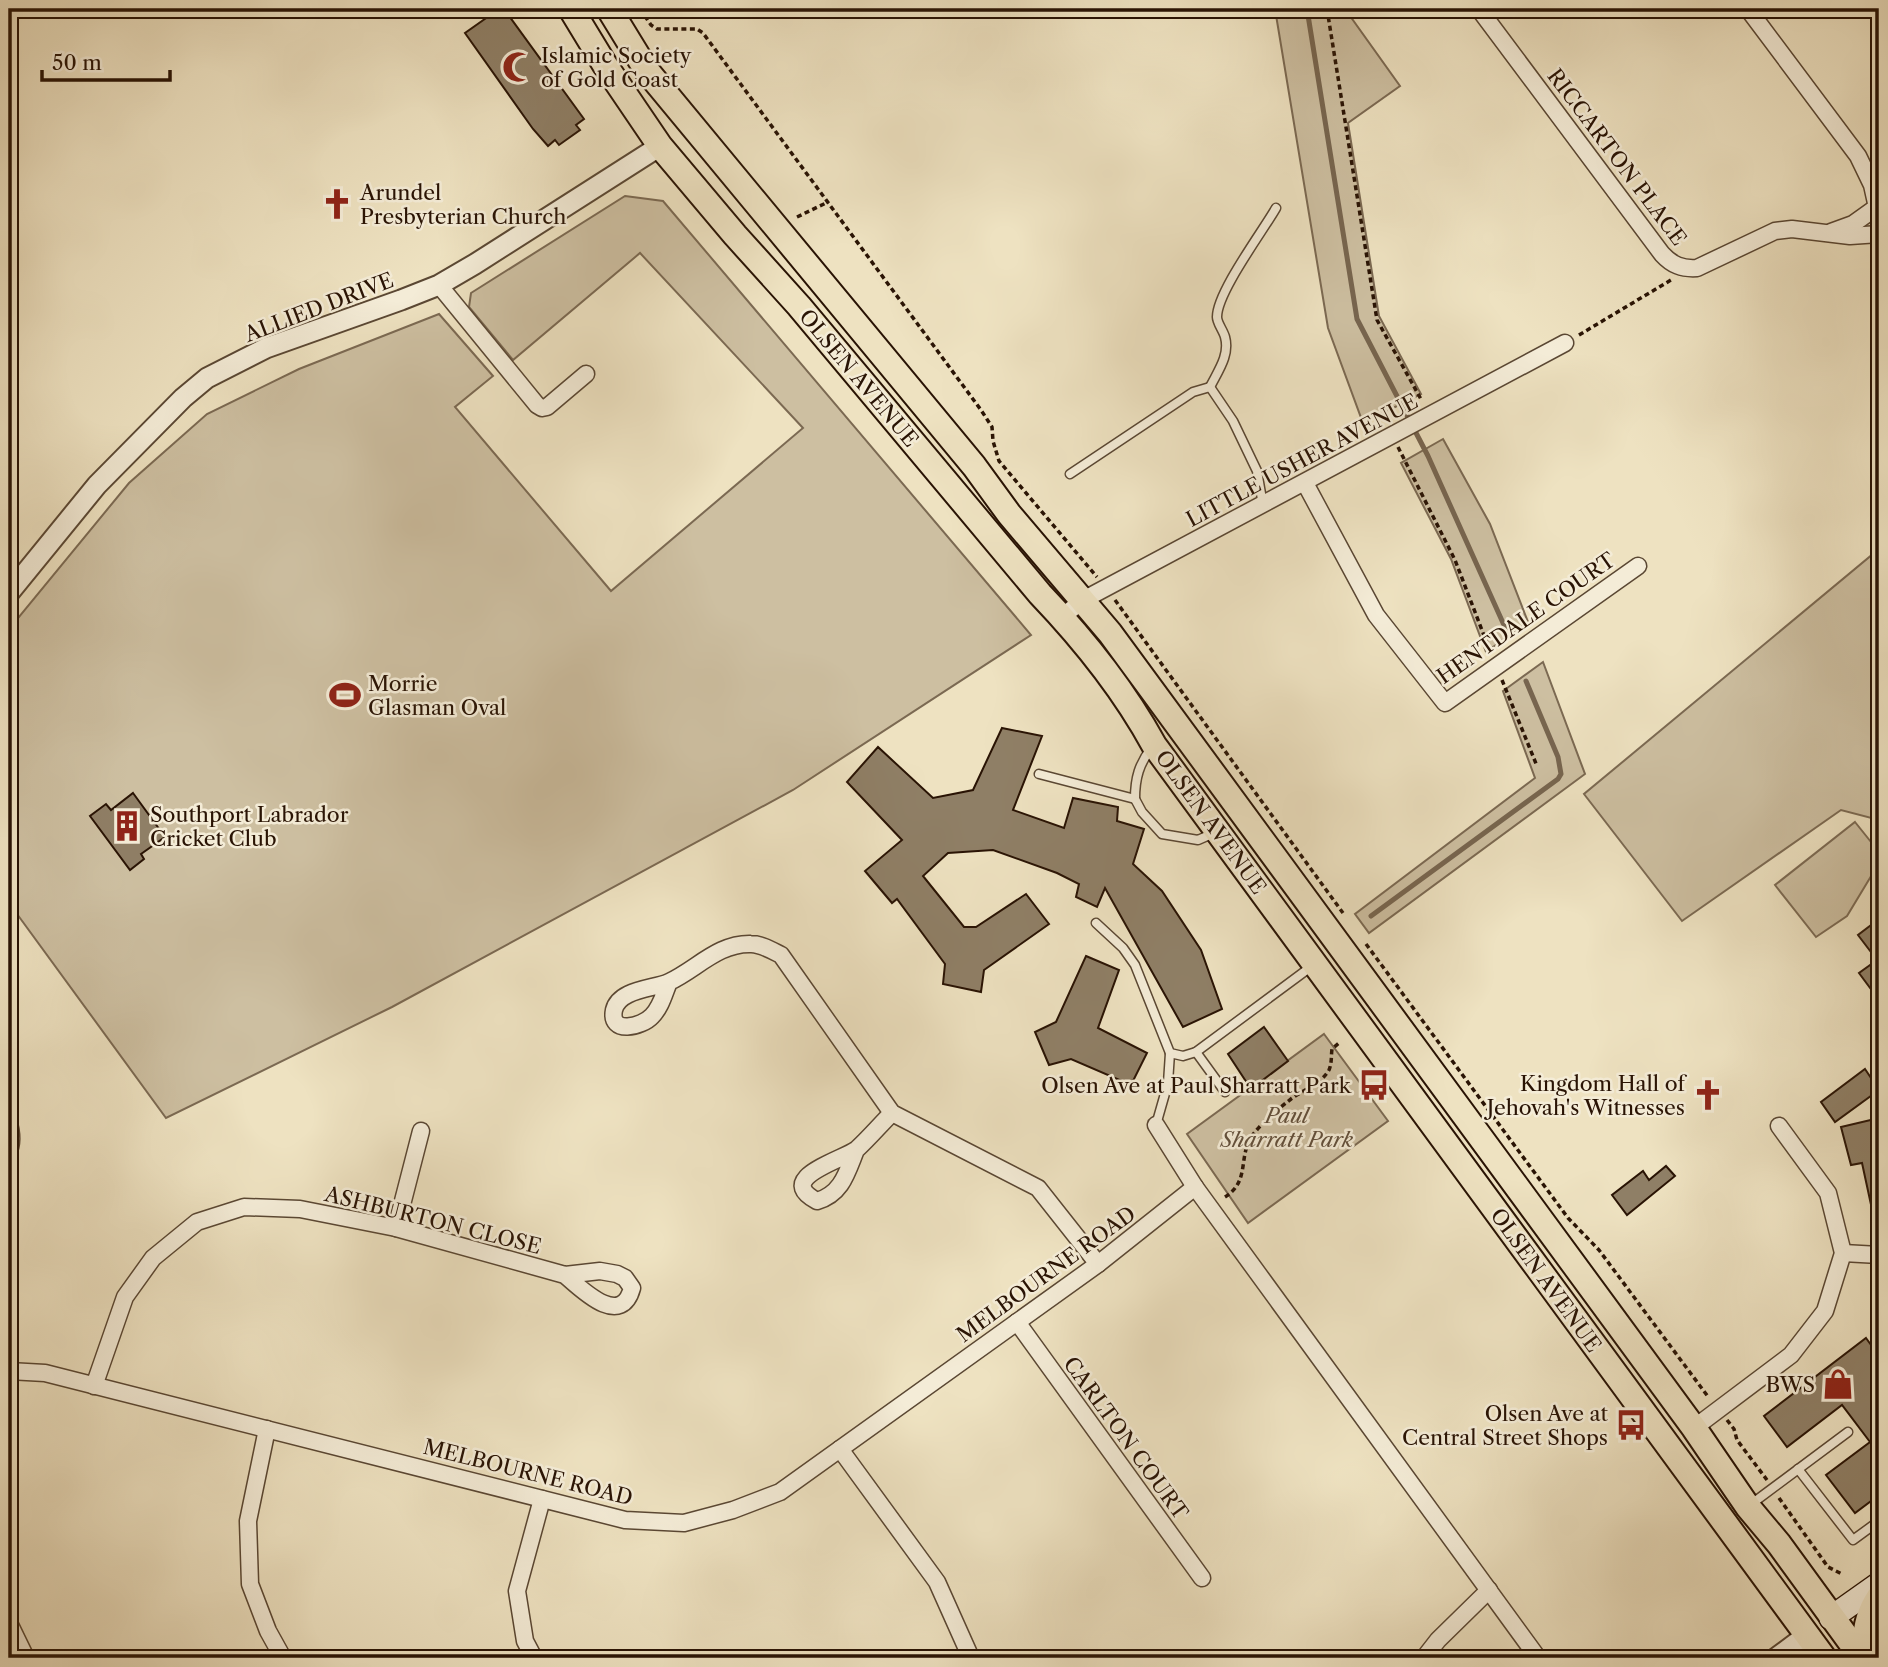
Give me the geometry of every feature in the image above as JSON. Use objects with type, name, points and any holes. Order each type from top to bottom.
[{"type":"main road","name":"OLSEN AVENUE","points":[[571,9],[660,146],[1062,617],[1138,717],[1154,745],[1824,1658]]},
{"type":"main road","name":"OLSEN AVENUE","points":[[609,9],[647,71],[974,466],[1061,578],[1083,600],[1202,757],[1694,1428],[1748,1507],[1864,1658]]},
{"type":"main road","points":[[1807,1635],[1879,1584]]},
{"type":"main road","points":[[1864,1658],[1866,1629],[1879,1597]]},
{"type":"street","name":"RICCARTON PLACE","points":[[1479,9],[1662,254],[1675,265],[1697,268],[1775,231],[1791,229],[1850,236],[1879,232]]},
{"type":"street","points":[[1748,9],[1858,156],[1872,185],[1876,204],[1875,223],[1879,232]]},
{"type":"street","name":"ALLIED DRIVE","points":[[9,593],[97,485],[183,398],[207,378],[266,348],[439,285],[660,146]]},
{"type":"street","points":[[1858,156],[1879,175]]},
{"type":"street","points":[[1829,233],[1853,224],[1876,204]]},
{"type":"street","points":[[439,285],[537,405],[547,407],[586,374]]},
{"type":"street","name":"LITTLE USHER AVENUE","points":[[1062,617],[1083,600],[1565,343]]},
{"type":"street","name":"HENTDALE COURT","points":[[1305,483],[1376,615],[1445,703],[1638,566]]},
{"type":"street","points":[[669,982],[722,949],[751,944],[768,948],[780,955],[892,1113],[1038,1188],[1098,1264]]},
{"type":"street","points":[[856,1150],[892,1113]]},
{"type":"street","points":[[1156,1125],[1195,1187],[1538,1658]]},
{"type":"street","points":[[1694,1428],[1791,1355],[1825,1311],[1843,1253],[1828,1193],[1779,1126]]},
{"type":"street","points":[[396,1228],[421,1131]]},
{"type":"street","name":"MELBOURNE ROAD","points":[[9,1371],[45,1373],[625,1520],[684,1523],[733,1510],[780,1492],[1098,1264],[1195,1187]]},
{"type":"street","name":"ASHBURTON CLOSE","points":[[94,1386],[125,1297],[153,1258],[197,1222],[244,1207],[300,1209],[396,1228],[565,1275]]},
{"type":"street","points":[[1843,1253],[1879,1255]]},
{"type":"street","name":"CARLTON COURT","points":[[1017,1322],[1202,1578]]},
{"type":"street","points":[[267,1430],[248,1521],[250,1584],[268,1631],[284,1658]]},
{"type":"street","points":[[840,1449],[937,1582],[971,1658]]},
{"type":"street","points":[[534,1658],[525,1641],[517,1591],[542,1499]]},
{"type":"street","points":[[1424,1658],[1438,1640],[1489,1590]]},
{"type":"street","points":[[9,1623],[26,1658]]},
{"type":"street","points":[[1776,1658],[1807,1635]]},
{"type":"lane","points":[[1070,474],[1193,392],[1210,387],[1227,350],[1217,317],[1222,302],[1249,249],[1276,208]]},
{"type":"lane","points":[[1210,387],[1233,421],[1256,471],[1263,505]]},
{"type":"lane","points":[[1154,745],[1141,761],[1135,781],[1135,799],[1142,813],[1162,834],[1198,840],[1218,832]]},
{"type":"lane","points":[[1039,774],[1135,799]]},
{"type":"lane","points":[[1097,923],[1123,948],[1135,965],[1170,1054],[1168,1083],[1156,1125]]},
{"type":"lane","points":[[1170,1054],[1183,1056],[1196,1052],[1315,964]]},
{"type":"lane","points":[[1196,1052],[1225,1092]]},
{"type":"lane","points":[[9,1120],[13,1123],[16,1137],[12,1156],[9,1158]]},
{"type":"lane","points":[[1748,1507],[1848,1433]]},
{"type":"lane","points":[[1798,1469],[1853,1541],[1879,1521]]},
{"type":"path","points":[[640,9],[657,29],[697,29],[703,33],[992,426],[999,461],[1107,588],[1341,908],[1344,916]]},
{"type":"path","points":[[1327,9],[1377,320],[1430,415]]},
{"type":"path","points":[[790,209],[798,218],[828,202]]},
{"type":"path","points":[[1565,343],[1666,284],[1683,268]]},
{"type":"path","points":[[1392,436],[1455,560],[1493,659]]},
{"type":"path","points":[[1501,678],[1537,766]]},
{"type":"path","points":[[1363,940],[1568,1219],[1599,1250],[1734,1429],[1737,1440],[1828,1567],[1842,1574]]},
{"type":"path","points":[[1225,1198],[1239,1185],[1245,1151],[1252,1134],[1292,1098],[1317,1083],[1327,1073],[1331,1067],[1332,1049],[1339,1042]]},
{"type":"green space","points":[[1275,9],[1345,9],[1400,86],[1348,123],[1379,316],[1421,394],[1363,423],[1328,328]]},
{"type":"green space","points":[[625,196],[663,201],[1031,635],[793,790],[392,1007],[166,1118],[9,903],[9,629],[129,483],[207,414],[299,369],[439,314],[493,376],[455,407],[611,591],[803,428],[640,253],[513,360],[469,307],[471,293]]},
{"type":"green space","points":[[1443,439],[1490,524],[1528,622],[1486,652],[1451,559],[1401,463]]},
{"type":"green space","points":[[1879,549],[1879,820],[1841,810],[1682,921],[1584,794]]},
{"type":"green space","points":[[1543,662],[1585,774],[1369,933],[1355,914],[1535,778],[1503,691]]},
{"type":"green space","points":[[1855,822],[1879,852],[1879,863],[1847,916],[1816,937],[1775,885]]},
{"type":"green space","name":"Paul Sharratt Park","points":[[1324,1034],[1388,1121],[1248,1223],[1187,1134]]},
{"type":"building","name":"Islamic Society of Gold Coast","points":[[499,9],[504,9],[584,119],[576,125],[580,130],[559,145],[555,140],[548,146],[533,129],[465,33]]},
{"type":"building","points":[[1002,728],[1042,736],[1013,810],[1064,828],[1073,798],[1118,807],[1117,821],[1144,829],[1133,864],[1162,891],[1201,950],[1222,1009],[1183,1027],[1105,888],[1097,907],[1076,897],[1079,884],[1057,873],[993,850],[948,853],[923,876],[964,927],[976,927],[1026,894],[1049,924],[984,970],[981,992],[943,984],[945,964],[897,899],[892,903],[865,871],[902,840],[847,782],[878,747],[933,798],[973,790]]},
{"type":"building","name":"Southport Labrador Cricket Club","points":[[133,793],[165,837],[141,854],[144,859],[130,870],[90,816],[106,804],[111,810]]},
{"type":"building","points":[[1879,919],[1879,1000],[1859,973],[1877,960],[1858,935]]},
{"type":"building","points":[[1086,956],[1119,970],[1098,1028],[1147,1053],[1131,1085],[1071,1059],[1049,1065],[1035,1032],[1056,1022]]},
{"type":"building","points":[[1264,1027],[1288,1061],[1251,1089],[1228,1054]]},
{"type":"building","points":[[1865,1069],[1879,1090],[1835,1122],[1821,1102]]},
{"type":"building","points":[[1879,1118],[1879,1214],[1873,1214],[1862,1163],[1851,1165],[1841,1127]]},
{"type":"building","points":[[1666,1166],[1675,1176],[1627,1215],[1612,1195],[1643,1171],[1649,1180]]},
{"type":"building","points":[[1866,1338],[1879,1356],[1879,1495],[1855,1513],[1826,1475],[1870,1442],[1842,1405],[1787,1447],[1764,1416]]},
{"type":"waterway","points":[[1307,9],[1357,319],[1428,456],[1508,634]]},
{"type":"waterway","points":[[1371,916],[1558,779],[1561,774],[1558,757],[1526,681]]},
{"type":"place","name":"Islamic Society of Gold Coast","points":[[518,67]]},
{"type":"place","name":"Arundel Presbyterian Church","points":[[337,204]]},
{"type":"place","name":"Morrie Glasman Oval","points":[[345,695]]},
{"type":"place","name":"Southport Labrador Cricket Club","points":[[127,826]]},
{"type":"place","name":"Olsen Ave at Paul Sharratt Park","points":[[1374,1085]]},
{"type":"place","name":"Kingdom Hall of Jehovah's Witnesses","points":[[1708,1095]]},
{"type":"place","name":"BWS","points":[[1838,1384]]},
{"type":"place","name":"Olsen Ave at Central Street Shops","points":[[1631,1425]]}]
